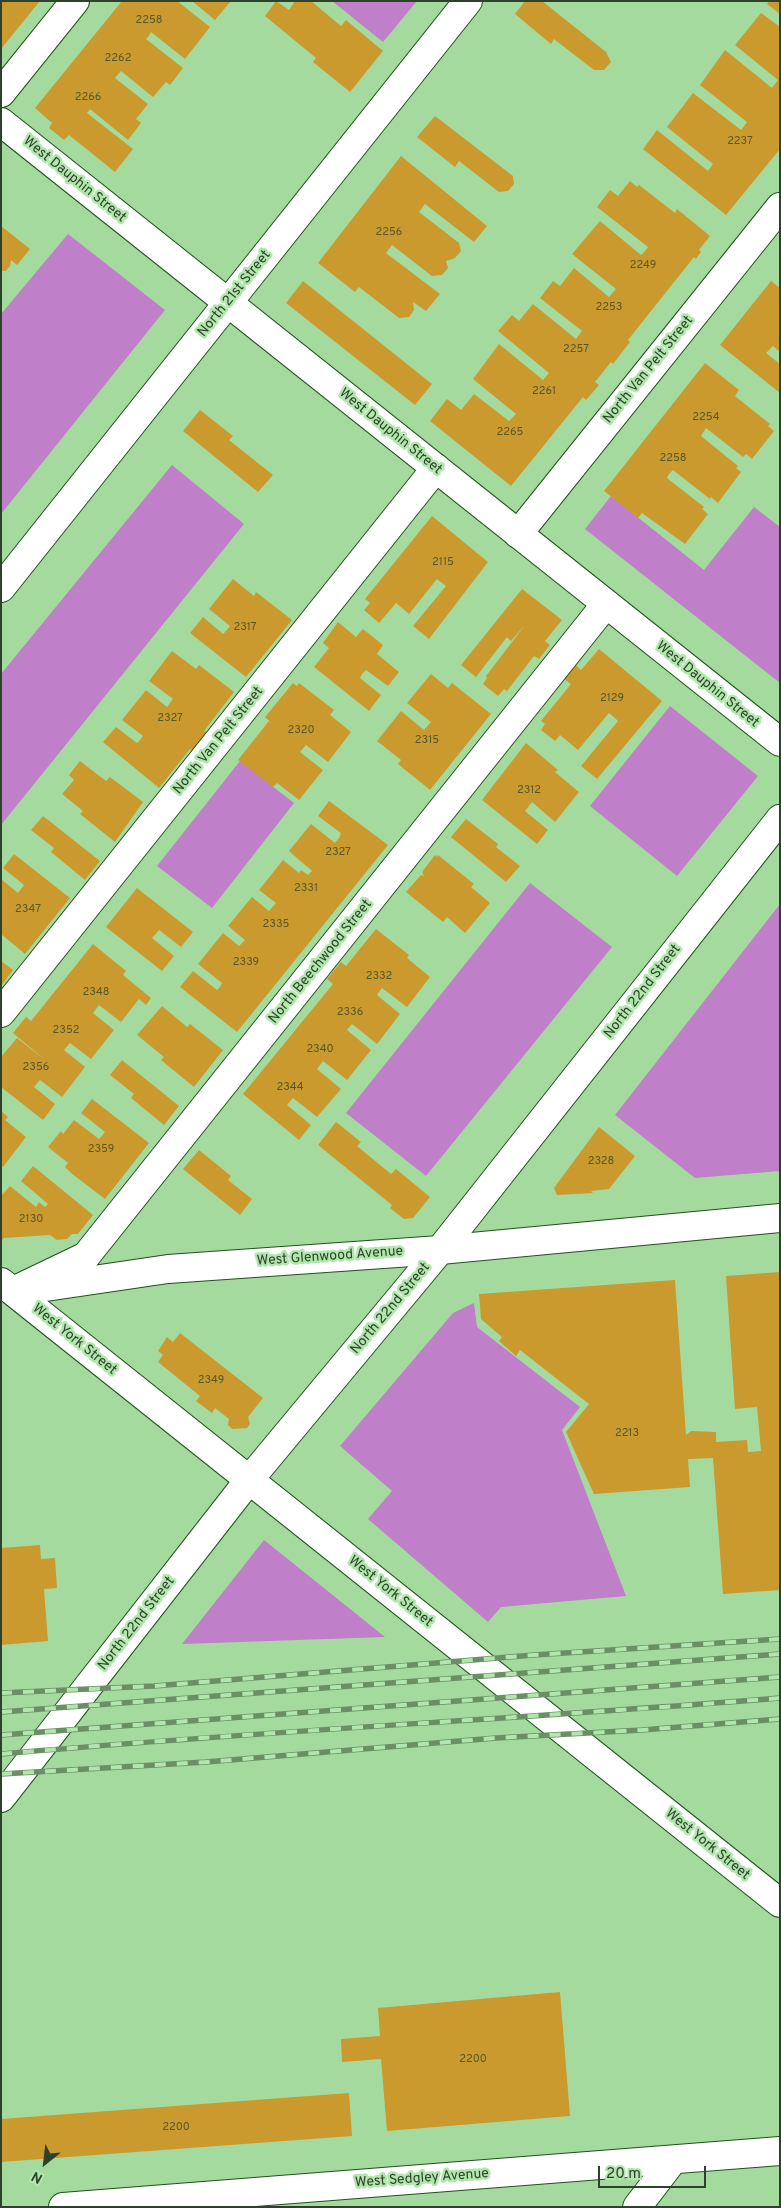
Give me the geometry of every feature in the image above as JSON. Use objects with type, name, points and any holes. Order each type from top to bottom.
[{"type":"street","points":[[1,93],[75,1]]},
{"type":"street","name":"North 21st Street","points":[[1,588],[468,1]]},
{"type":"street","name":"West Dauphin Street","points":[[1,122],[780,742]]},
{"type":"street","name":"North Van Pelt Street","points":[[518,534],[780,207]]},
{"type":"street","name":"North Van Pelt Street","points":[[1,1013],[436,468]]},
{"type":"street","name":"North Beechwood Street","points":[[5,1289],[86,1256],[606,604]]},
{"type":"street","name":"North 22nd Street","points":[[1,1798],[250,1480],[440,1250],[780,819]]},
{"type":"street","name":"West Glenwood Avenue","points":[[5,1289],[168,1269],[440,1250],[780,1218]]},
{"type":"street","name":"West York Street","points":[[5,1289],[250,1480],[780,1902]]},
{"type":"street","name":"West Sedgley Avenue","points":[[63,2207],[780,2151]]},
{"type":"street","points":[[637,2207],[673,2160]]},
{"type":"shaded area","points":[[332,1],[417,1],[383,42]]},
{"type":"shaded area","points":[[68,234],[165,310],[1,514],[1,314]]},
{"type":"shaded area","points":[[172,465],[244,524],[1,825],[1,674]]},
{"type":"shaded area","points":[[611,496],[704,570],[754,507],[780,527],[780,683],[585,529]]},
{"type":"shaded area","points":[[670,706],[758,776],[677,876],[590,806]]},
{"type":"shaded area","points":[[240,761],[294,803],[212,908],[157,866]]},
{"type":"shaded area","points":[[530,883],[612,947],[426,1176],[346,1113]]},
{"type":"shaded area","points":[[780,904],[780,1171],[695,1178],[615,1115]]},
{"type":"shaded area","points":[[474,1303],[477,1327],[580,1407],[562,1430],[626,1596],[501,1607],[488,1622],[368,1519],[392,1491],[340,1446],[453,1313]]},
{"type":"shaded area","points":[[264,1540],[385,1637],[182,1644]]},
{"type":"building","points":[[1,1],[40,1],[1,49]]},
{"type":"building","points":[[122,1],[177,1],[210,27],[185,59],[151,32],[146,39],[183,68],[170,85],[166,82],[153,97],[121,71],[115,78],[148,104],[136,119],[141,123],[128,140],[90,109],[87,113],[133,149],[115,172],[69,135],[64,140],[49,128],[52,123],[35,108]]},
{"type":"building","points":[[192,1],[231,1],[215,20]]},
{"type":"building","points":[[276,1],[289,10],[295,1],[311,1],[341,26],[346,20],[383,51],[350,92],[313,62],[316,58],[265,16]]},
{"type":"building","points":[[525,1],[542,1],[606,52],[611,62],[604,70],[594,70],[554,39],[551,44],[515,14]]},
{"type":"building","points":[[769,1],[780,1],[780,14],[767,4]]},
{"type":"building","points":[[761,13],[780,27],[780,149],[726,215],[643,149],[657,130],[708,171],[713,164],[667,127],[693,93],[741,130],[747,122],[700,85],[725,50],[772,88],[778,80],[735,45]]},
{"type":"building","points":[[435,116],[513,176],[514,184],[508,191],[499,192],[459,161],[455,167],[417,137]]},
{"type":"building","points":[[401,156],[487,226],[474,242],[425,204],[419,212],[459,243],[461,251],[455,258],[446,261],[448,268],[442,275],[432,276],[392,245],[386,253],[440,294],[426,311],[413,302],[414,310],[409,317],[399,318],[359,287],[355,292],[318,263]]},
{"type":"building","points":[[630,181],[637,187],[639,185],[675,213],[677,209],[710,236],[699,250],[701,252],[696,259],[694,257],[628,340],[630,342],[613,364],[611,362],[595,382],[599,385],[586,400],[583,397],[511,486],[430,421],[447,399],[461,410],[474,394],[509,421],[516,414],[473,379],[499,344],[543,380],[549,373],[498,331],[512,315],[519,321],[533,304],[576,339],[582,331],[540,298],[553,281],[560,286],[574,268],[609,297],[616,289],[572,254],[600,221],[641,255],[646,250],[648,247],[597,207],[610,190],[618,196]]},
{"type":"building","points":[[1,226],[30,249],[17,265],[11,260],[10,266],[6,271],[1,271]]},
{"type":"building","points":[[303,281],[432,384],[415,405],[286,303]]},
{"type":"building","points":[[771,281],[780,288],[780,352],[773,346],[766,353],[780,364],[780,393],[720,345]]},
{"type":"building","points":[[705,363],[739,390],[735,396],[770,424],[768,426],[774,431],[752,459],[746,454],[743,457],[706,428],[701,436],[738,466],[736,468],[741,472],[718,503],[711,497],[710,499],[673,470],[669,474],[667,478],[704,507],[702,509],[708,514],[685,544],[642,513],[638,518],[604,491]]},
{"type":"building","points":[[200,410],[233,436],[229,440],[273,475],[258,492],[183,431]]},
{"type":"building","points":[[432,516],[488,562],[429,639],[413,626],[446,586],[437,579],[409,614],[396,603],[379,623],[364,610],[370,603],[365,599]]},
{"type":"building","points":[[233,579],[254,596],[256,592],[292,620],[246,677],[190,633],[203,617],[223,634],[230,626],[209,609]]},
{"type":"building","points":[[522,589],[562,620],[545,641],[550,645],[539,659],[534,656],[507,691],[504,689],[498,696],[483,684],[487,678],[486,676],[525,625],[511,641],[507,637],[476,677],[461,665]]},
{"type":"building","points":[[338,622],[356,637],[363,629],[383,645],[377,654],[399,672],[388,686],[366,670],[362,674],[360,678],[381,695],[369,711],[314,667],[329,648],[323,643]]},
{"type":"building","points":[[599,649],[662,701],[597,779],[581,766],[618,721],[609,713],[578,750],[560,735],[555,741],[541,730],[545,724],[541,721],[571,684],[564,679],[576,665],[581,670]]},
{"type":"building","points":[[172,651],[196,669],[199,665],[234,692],[204,731],[207,732],[192,751],[190,749],[159,788],[103,742],[116,727],[137,743],[140,740],[143,736],[122,720],[146,690],[167,707],[173,699],[149,681]]},
{"type":"building","points":[[431,674],[448,688],[452,683],[491,714],[430,790],[398,764],[401,760],[377,741],[401,711],[424,730],[431,722],[407,703]]},
{"type":"building","points":[[293,683],[297,686],[299,683],[334,710],[330,715],[351,732],[328,762],[306,745],[300,752],[323,770],[299,800],[277,783],[273,787],[238,760],[269,721],[274,725],[265,717]]},
{"type":"building","points":[[526,743],[558,770],[555,772],[579,792],[555,822],[532,802],[525,811],[548,830],[537,844],[482,800]]},
{"type":"building","points":[[80,761],[106,781],[110,777],[143,802],[115,842],[80,814],[83,811],[62,794],[74,780],[69,775]]},
{"type":"building","points":[[329,801],[388,845],[237,1032],[180,987],[193,971],[217,990],[220,987],[222,983],[198,964],[223,933],[239,946],[245,940],[228,926],[252,897],[269,911],[276,903],[259,890],[283,860],[299,873],[301,870],[308,875],[312,871],[289,851],[311,824],[335,843],[341,833],[318,816]]},
{"type":"building","points":[[43,816],[100,861],[85,880],[51,852],[54,848],[31,830]]},
{"type":"building","points":[[466,819],[498,844],[496,847],[520,866],[506,882],[451,837]]},
{"type":"building","points":[[14,854],[70,898],[25,954],[1,934],[1,879],[18,893],[24,885],[3,868]]},
{"type":"building","points":[[435,855],[437,857],[438,855],[474,884],[471,887],[490,903],[465,933],[447,917],[443,922],[406,892],[421,875],[424,876],[422,872]]},
{"type":"building","points":[[137,888],[193,932],[181,947],[159,930],[152,938],[174,956],[162,971],[106,927]]},
{"type":"building","points":[[376,929],[409,955],[407,958],[430,977],[407,1007],[382,988],[377,995],[400,1014],[377,1044],[352,1024],[347,1030],[371,1050],[347,1080],[323,1061],[317,1069],[341,1089],[317,1117],[293,1098],[287,1105],[311,1125],[299,1140],[243,1094],[333,984],[327,979],[341,962],[346,966]]},
{"type":"building","points":[[93,944],[126,971],[123,975],[151,998],[146,1005],[139,999],[121,1022],[99,1005],[93,1013],[114,1030],[91,1059],[70,1043],[64,1050],[85,1067],[62,1097],[40,1080],[34,1087],[55,1104],[43,1120],[1,1087],[1,1057],[17,1038],[45,1060],[13,1033],[26,1017],[31,1021]]},
{"type":"building","points":[[1,961],[13,970],[1,986]]},
{"type":"building","points":[[162,1006],[187,1027],[190,1024],[223,1050],[194,1087],[161,1060],[164,1057],[137,1035]]},
{"type":"building","points":[[122,1060],[179,1106],[164,1125],[131,1098],[134,1094],[110,1075]]},
{"type":"building","points":[[92,1099],[149,1143],[105,1199],[71,1173],[65,1167],[68,1163],[48,1147],[61,1131],[63,1134],[74,1120],[99,1139],[105,1132],[81,1113]]},
{"type":"building","points":[[1,1111],[8,1117],[5,1120],[26,1137],[3,1167],[1,1165]]},
{"type":"building","points":[[336,1122],[361,1142],[357,1146],[391,1174],[396,1169],[430,1197],[413,1218],[404,1219],[390,1208],[392,1205],[318,1145]]},
{"type":"building","points":[[599,1127],[635,1156],[609,1189],[591,1191],[593,1193],[557,1195],[554,1188]]},
{"type":"building","points":[[199,1150],[231,1176],[228,1180],[252,1199],[240,1215],[183,1169]]},
{"type":"building","points":[[33,1166],[93,1215],[78,1234],[72,1234],[67,1239],[57,1240],[50,1235],[4,1238],[1,1241],[1,1196],[10,1186],[36,1207],[39,1202],[45,1207],[48,1204],[21,1181]]},
{"type":"building","points":[[780,1272],[780,1590],[723,1594],[713,1458],[688,1459],[690,1487],[594,1494],[566,1432],[589,1404],[520,1350],[516,1356],[499,1341],[502,1337],[481,1319],[479,1294],[675,1280],[686,1435],[691,1431],[716,1432],[716,1442],[747,1440],[748,1452],[761,1451],[757,1407],[735,1409],[726,1276]]},
{"type":"building","points":[[180,1333],[263,1398],[248,1417],[250,1424],[247,1428],[232,1429],[228,1425],[229,1419],[215,1408],[212,1413],[196,1401],[200,1396],[158,1362],[163,1355],[158,1351],[167,1337],[173,1342]]},
{"type":"building","points":[[40,1545],[41,1559],[55,1558],[57,1588],[44,1589],[48,1641],[1,1645],[1,1548]]},
{"type":"building","points":[[560,1992],[570,2116],[387,2131],[381,2059],[342,2062],[341,2039],[380,2036],[378,2008]]},
{"type":"building","points":[[349,2093],[352,2136],[1,2162],[1,2119]]},
{"type":"railway","points":[[1,1693],[154,1686],[534,1655],[780,1639]]},
{"type":"railway","points":[[1,1712],[780,1654]]},
{"type":"railway","points":[[1,1735],[780,1677]]},
{"type":"railway","points":[[1,1754],[195,1738],[780,1698]]},
{"type":"railway","points":[[1,1774],[206,1762],[496,1738],[642,1730],[780,1719]]}]
